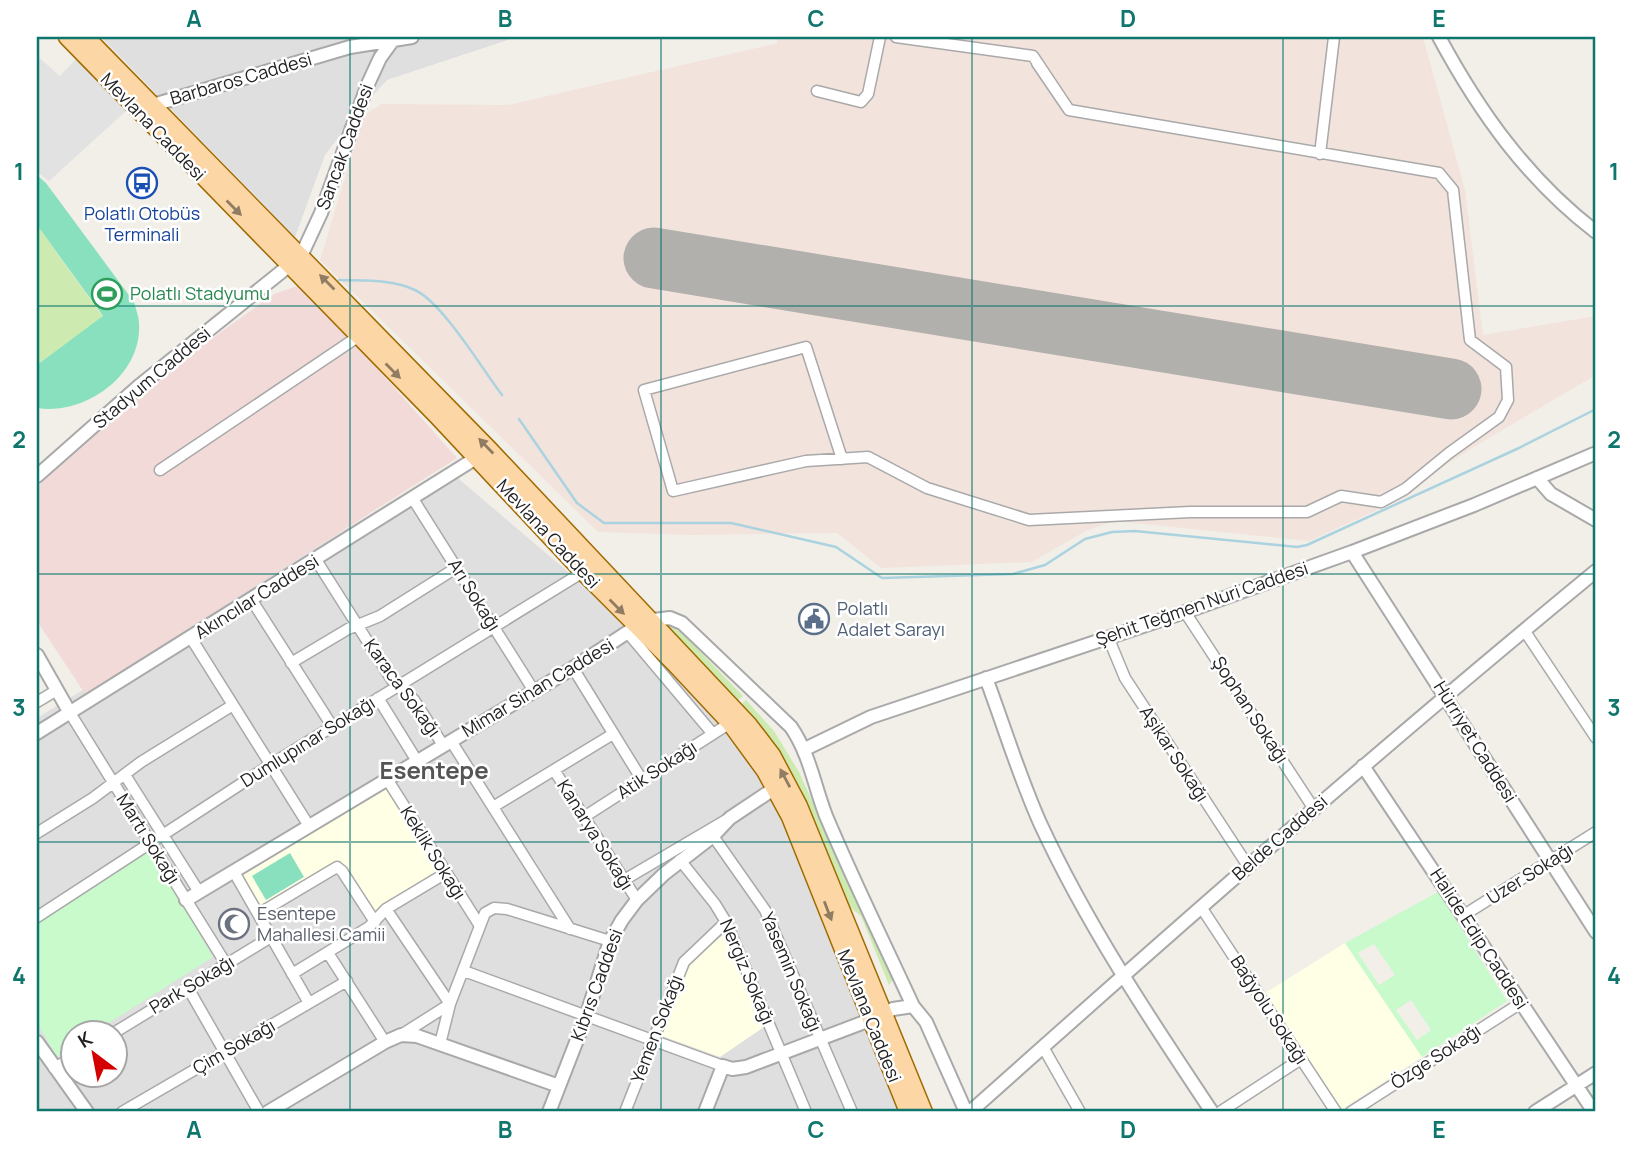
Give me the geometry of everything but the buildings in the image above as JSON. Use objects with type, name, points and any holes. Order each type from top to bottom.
[{"type":"main road","name":"Mevlana Caddesi","points":[[66,37],[296,261],[653,621],[744,719],[781,770],[811,832],[908,1112]]},
{"type":"main road","name":"Mevlana Caddesi","points":[[86,37],[153,105],[296,261],[359,336],[583,572],[633,630],[730,723],[775,788],[877,1017],[924,1112]]},
{"type":"street","name":"Barbaros Caddesi","points":[[153,105],[365,40],[412,37]]},
{"type":"street","points":[[817,92],[861,102],[868,94],[880,37]]},
{"type":"street","points":[[896,37],[1033,56],[1069,110]]},
{"type":"street","points":[[1320,154],[1334,37]]},
{"type":"street","points":[[1439,37],[1474,99],[1523,165],[1596,233]]},
{"type":"street","name":"Sancak Caddesi","points":[[296,261],[321,212],[368,84],[393,40]]},
{"type":"street","points":[[842,458],[806,347],[643,390],[673,491],[806,461],[868,457],[927,488],[1029,520],[1190,512],[1307,512],[1340,496],[1381,502],[1405,489],[1499,417],[1508,400],[1506,367],[1471,340],[1453,190],[1439,173],[1069,110],[1037,63]]},
{"type":"street","name":"Stadyum Caddesi","points":[[37,476],[139,386],[296,261]]},
{"type":"street","points":[[160,470],[359,336]]},
{"type":"street","name":"Şehit Teğmen Nuri Caddesi","points":[[805,749],[871,717],[1185,612],[1352,552],[1596,453]]},
{"type":"street","name":"Akıncılar Caddesi","points":[[37,733],[476,458]]},
{"type":"street","points":[[1537,478],[1551,494],[1596,520]]},
{"type":"street","name":"Arı Sokağı","points":[[414,499],[534,691]]},
{"type":"street","name":"Hürriyet Caddesi","points":[[1352,552],[1596,932]]},
{"type":"street","name":"Karaca Sokağı","points":[[316,560],[397,685],[414,700],[493,807],[570,929]]},
{"type":"street","points":[[291,663],[380,615],[456,568]]},
{"type":"street","name":"Belde Caddesi","points":[[968,1112],[1314,808],[1596,570]]},
{"type":"street","name":"Dumlupınar Sokağı","points":[[37,917],[270,765],[583,572]]},
{"type":"street","points":[[251,599],[332,726]]},
{"type":"street","name":"Şophan Sokağı","points":[[1185,612],[1314,808]]},
{"type":"street","points":[[653,621],[670,618],[682,623],[791,727],[805,749],[826,815],[913,1006],[926,1022],[968,1112]]},
{"type":"street","points":[[633,630],[713,734]]},
{"type":"street","name":"Mimar Sinan Caddesi","points":[[186,900],[633,630]]},
{"type":"street","points":[[1524,630],[1596,738]]},
{"type":"street","name":"Aşikar Sokağı","points":[[1108,637],[1119,667],[1146,712],[1248,866]]},
{"type":"street","points":[[191,638],[309,826]]},
{"type":"street","points":[[37,655],[70,713]]},
{"type":"street","points":[[573,668],[642,780]]},
{"type":"street","points":[[986,678],[1042,826],[1121,975],[1212,1112]]},
{"type":"street","points":[[37,702],[57,690]]},
{"type":"street","points":[[378,698],[417,761]]},
{"type":"street","points":[[37,833],[233,705]]},
{"type":"street","name":"Martı Sokağı","points":[[70,713],[226,964]]},
{"type":"street","name":"Atik Sokağı","points":[[584,817],[730,723]]},
{"type":"street","points":[[493,807],[613,734]]},
{"type":"street","name":"Halide Edip Caddesi","points":[[1363,766],[1594,1112]]},
{"type":"street","name":"Kanarya Sokağı","points":[[554,770],[637,901]]},
{"type":"street","name":"Martı Sokağı","points":[[125,775],[199,892]]},
{"type":"street","name":"Keklik Sokağı","points":[[387,779],[480,926]]},
{"type":"street","name":"Kıbrıs Caddesi","points":[[624,880],[730,818],[775,788]]},
{"type":"street","name":"Kıbrıs Caddesi","points":[[550,1112],[610,942],[622,920],[637,901],[680,860],[713,836],[730,818]]},
{"type":"street","name":"Uzer Sokağı","points":[[1464,915],[1596,832]]},
{"type":"street","name":"Yasemin Sokağı","points":[[713,836],[765,910],[852,1112]]},
{"type":"street","name":"Nergiz Sokağı","points":[[680,860],[726,922],[806,1112]]},
{"type":"street","points":[[258,914],[337,867],[375,922]]},
{"type":"street","points":[[234,872],[309,1003]]},
{"type":"street","points":[[292,974],[375,922],[386,909],[446,873]]},
{"type":"street","name":"Bağyolu Sokağı","points":[[1201,907],[1336,1112]]},
{"type":"street","points":[[440,1044],[450,1004],[485,913],[494,908],[507,909],[610,942]]},
{"type":"street","points":[[386,909],[450,1004]]},
{"type":"street","name":"Yemen Sokağı","points":[[625,1112],[684,962],[726,922]]},
{"type":"street","name":"Park Sokağı","points":[[130,1023],[271,937]]},
{"type":"street","points":[[328,953],[385,1042]]},
{"type":"street","points":[[464,971],[733,1069],[746,1067],[820,1040],[901,1006],[913,1006]]},
{"type":"street","name":"Çim Sokağı","points":[[122,1112],[346,981]]},
{"type":"street","points":[[188,988],[259,1112]]},
{"type":"street","name":"Özge Sokağı","points":[[1351,1112],[1521,1003]]},
{"type":"street","points":[[268,1112],[450,1004]]},
{"type":"street","points":[[401,1035],[417,1036],[559,1086]]},
{"type":"street","points":[[37,1042],[88,1112]]},
{"type":"street","points":[[1043,1047],[1080,1112]]},
{"type":"street","points":[[1220,1112],[1301,1059]]},
{"type":"street","points":[[37,1068],[60,1062]]},
{"type":"street","points":[[705,1112],[723,1066]]},
{"type":"street","points":[[1535,1112],[1596,1073]]},
{"type":"shaded area","points":[[101,37],[517,37],[387,80],[356,114],[325,155],[295,237]]},
{"type":"shaded area","points":[[776,37],[1423,37],[1465,190],[1483,335],[1596,316],[1596,375],[1447,464],[1406,497],[1309,541],[1114,521],[1086,531],[1032,562],[881,568],[837,533],[691,535],[598,532],[320,260],[364,115],[381,104],[508,105],[778,43]]},
{"type":"shaded area","points":[[37,56],[60,76],[76,59],[127,110],[49,181],[37,172]]},
{"type":"shaded area","points":[[304,286],[457,458],[85,694],[37,621],[37,487],[168,370],[274,294]]},
{"type":"shaded area","points":[[446,468],[628,623],[704,702],[752,761],[780,806],[900,1112],[37,1112],[37,718]]},
{"type":"shaded area","points":[[385,788],[437,869],[436,875],[374,912],[340,860],[261,907],[241,873]]},
{"type":"shaded area","points":[[724,934],[764,1027],[720,1057],[659,1035],[688,964]]},
{"type":"shaded area","points":[[1345,943],[1422,1057],[1342,1109],[1265,993]]},
{"type":"green space","name":"Polatlı Stadyumu","points":[[37,175],[46,183],[134,302],[139,321],[137,343],[131,360],[120,376],[91,399],[55,409],[37,408],[37,365],[103,316],[37,225]]},
{"type":"green space","points":[[37,225],[103,317],[37,365]]},
{"type":"green space","points":[[669,624],[683,634],[743,696],[737,701],[665,625]]},
{"type":"green space","points":[[746,700],[774,731],[799,772],[892,976],[893,980],[889,985],[861,916],[848,906],[804,800],[777,752],[741,705]]},
{"type":"green space","points":[[150,849],[213,957],[114,1020],[60,1020],[60,1055],[57,1057],[37,1023],[37,921]]},
{"type":"green space","points":[[290,853],[304,877],[266,900],[252,876]]},
{"type":"green space","points":[[1438,892],[1507,1001],[1422,1057],[1345,943]],"holes":[[[1374,944],[1395,975],[1379,985],[1358,953]],[[1411,1000],[1431,1030],[1417,1040],[1396,1010]]]},
{"type":"waterway","points":[[339,280],[397,284],[426,297],[450,322],[502,395]]},
{"type":"waterway","points":[[519,419],[577,503],[604,523],[731,523],[836,547],[882,578],[1013,574],[1045,565],[1085,539],[1112,532],[1135,531],[1297,547],[1307,545],[1519,448],[1596,409]]},
{"type":"runway","points":[[654,258],[1451,389]]},
{"type":"place","name":"Polatlı Otobüs Terminali","points":[[142,183]]},
{"type":"place","name":"Polatlı Stadyumu","points":[[107,294]]},
{"type":"place","name":"Polatlı Adalet Sarayı","points":[[814,619]]},
{"type":"place","name":"Esentepe Mahallesi Camii","points":[[234,924]]},
{"type":"district","name":"Esentepe","points":[[434,771]]}]
